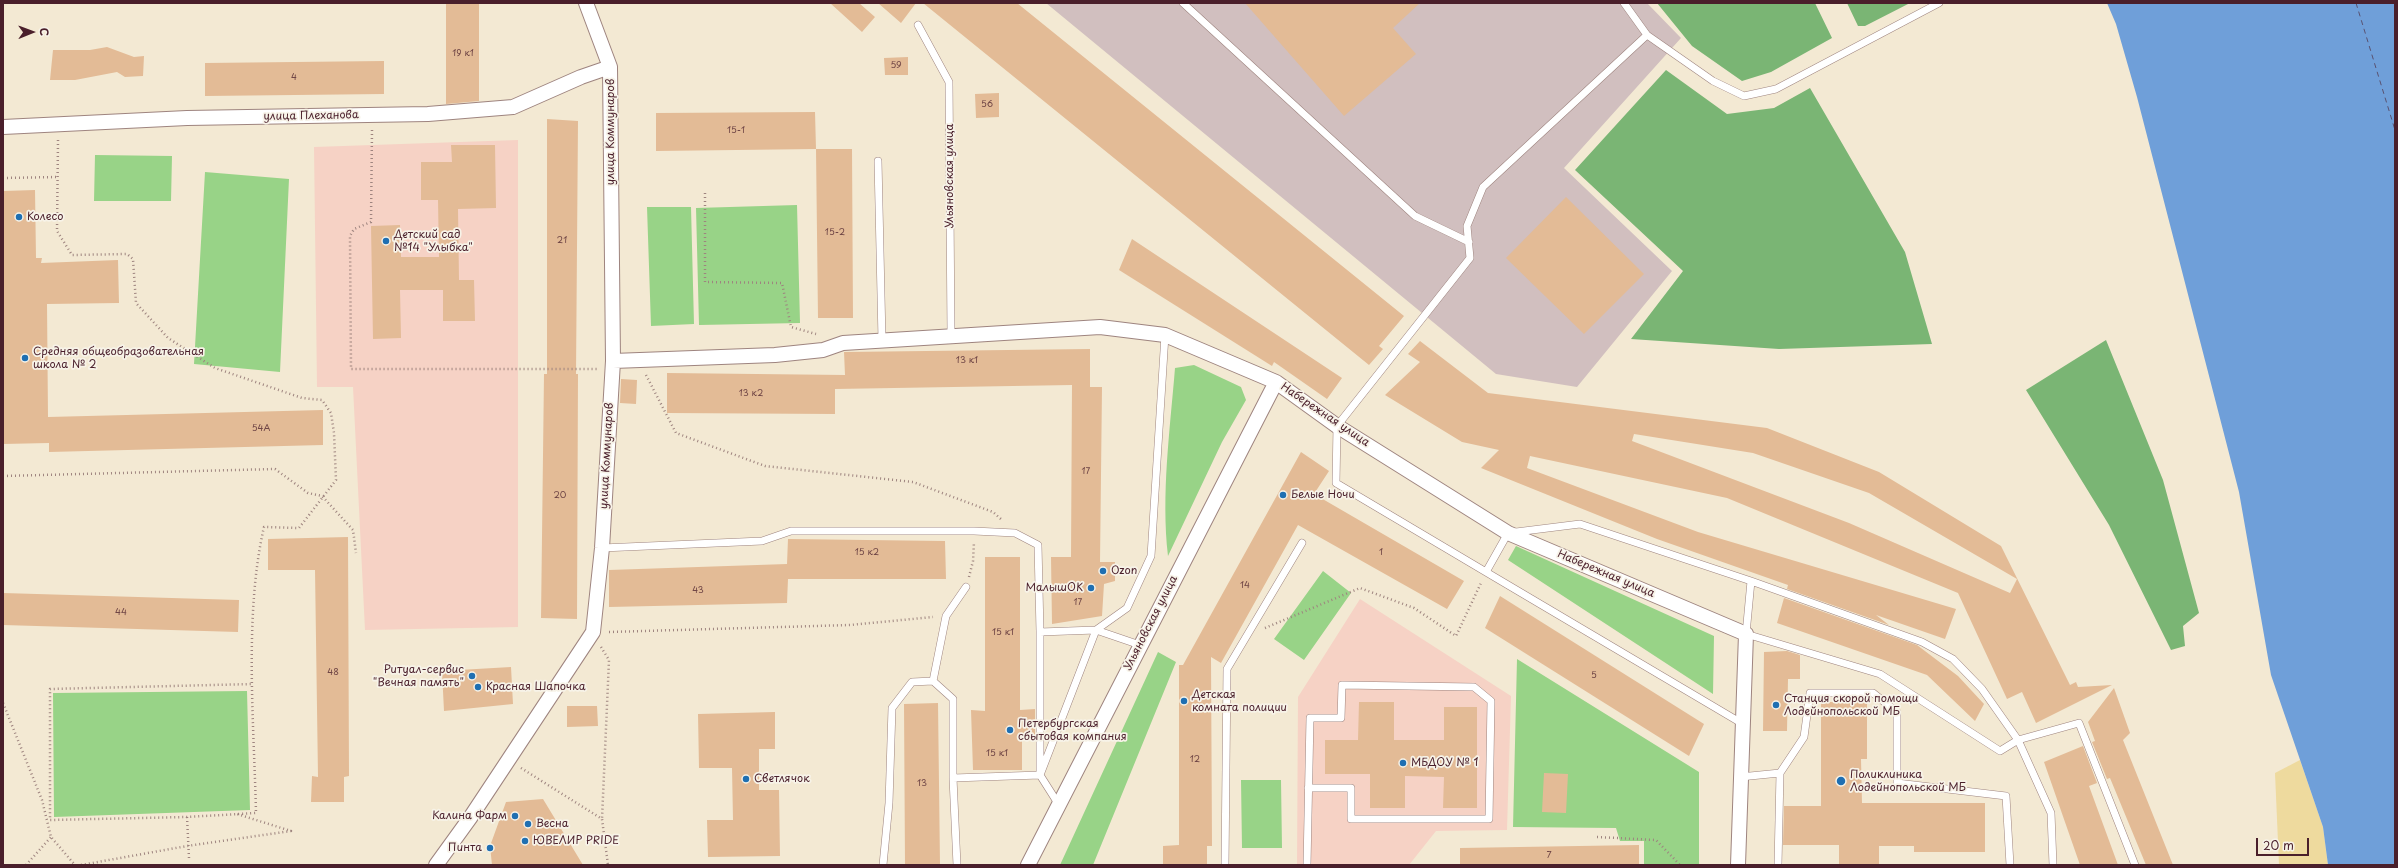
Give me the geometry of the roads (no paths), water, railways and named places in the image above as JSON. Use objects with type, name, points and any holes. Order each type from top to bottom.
[{"type":"street","name":"улица Коммунаров","points":[[436,865],[508,761],[593,632],[602,548],[612,365],[610,67],[586,3]]},
{"type":"street","name":"улица Плеханова","points":[[3,126],[58,126],[187,118],[428,114],[513,107],[581,77],[610,67]]},
{"type":"street","name":"Набережная улица","points":[[612,365],[775,355],[823,350],[843,343],[951,334],[1100,327],[1165,335],[1276,382],[1337,426],[1508,533],[1746,634]]},
{"type":"street","name":"Ульяновская улица","points":[[1028,865],[1276,382]]},
{"type":"street","points":[[1738,865],[1746,634]]},
{"type":"lane","points":[[1183,3],[1414,216],[1469,242]]},
{"type":"lane","points":[[1624,3],[1647,35],[1713,81],[1744,96],[1776,89],[1940,3]]},
{"type":"lane","name":"Ульяновская улица","points":[[918,25],[950,82],[951,334]]},
{"type":"lane","points":[[1647,35],[1483,187],[1467,226],[1470,258],[1337,426],[1336,484],[1743,724]]},
{"type":"lane","points":[[878,161],[882,340]]},
{"type":"lane","points":[[1040,774],[1096,630],[1127,608],[1151,556],[1165,335]]},
{"type":"lane","points":[[1486,572],[1508,533],[1580,524],[1751,581],[1922,642],[1953,659],[1982,688],[2018,740],[2052,813],[2053,865]]},
{"type":"lane","points":[[602,548],[762,541],[791,531],[974,531],[1015,533],[1038,545],[1040,632],[1040,774],[1059,805]]},
{"type":"lane","points":[[1225,865],[1227,669],[1302,543]]},
{"type":"lane","points":[[1751,581],[1746,634],[1880,674],[2000,751],[2018,740],[2080,722],[2135,865]]},
{"type":"lane","points":[[933,681],[946,616],[966,587]]},
{"type":"lane","points":[[1040,632],[1096,630],[1140,645]]},
{"type":"lane","points":[[883,865],[889,803],[892,708],[912,682],[933,681],[953,699],[953,778],[957,865]]},
{"type":"lane","points":[[1307,865],[1308,788],[1310,718],[1341,718],[1342,685],[1474,687],[1491,700],[1489,819],[1351,819],[1351,788],[1308,788]]},
{"type":"lane","points":[[1778,865],[1780,773],[1804,737],[1810,693],[1873,693],[1897,712],[1897,783],[2006,796],[2010,865]]},
{"type":"lane","points":[[1740,777],[1780,773]]},
{"type":"lane","points":[[953,778],[1040,774]]},
{"type":"water","points":[[2107,3],[2395,3],[2395,865],[2328,865],[2323,827],[2271,675],[2239,492],[2137,97],[2116,24]]},
{"type":"place","name":"Колесо","points":[[19,217]]},
{"type":"place","name":"Детский сад №14 \"Улыбка\"","points":[[386,241]]},
{"type":"place","name":"Средняя общеобразовательная школа № 2","points":[[25,358]]},
{"type":"place","name":"Белые Ночи","points":[[1283,495]]},
{"type":"place","name":"Ozon","points":[[1103,571]]},
{"type":"place","name":"МалышОК","points":[[1091,588]]},
{"type":"place","name":"Ритуал-сервис \"Вечная память\"","points":[[472,676]]},
{"type":"place","name":"Красная Шапочка","points":[[478,687]]},
{"type":"place","name":"Детская комната полиции","points":[[1184,701]]},
{"type":"place","name":"Станция скорой помощи Лодейнопольской МБ","points":[[1776,705]]},
{"type":"place","name":"Петербургская сбытовая компания","points":[[1010,730]]},
{"type":"place","name":"МБДОУ № 1","points":[[1403,763]]},
{"type":"place","name":"Светлячок","points":[[746,779]]},
{"type":"place","name":"Поликлиника Лодейнопольской МБ","points":[[1841,781]]},
{"type":"place","name":"Калина Фарм","points":[[515,816]]},
{"type":"place","name":"Весна","points":[[528,824]]},
{"type":"place","name":"ЮВЕЛИР PRIDE","points":[[525,841]]},
{"type":"place","name":"Пинта","points":[[490,848]]}]
